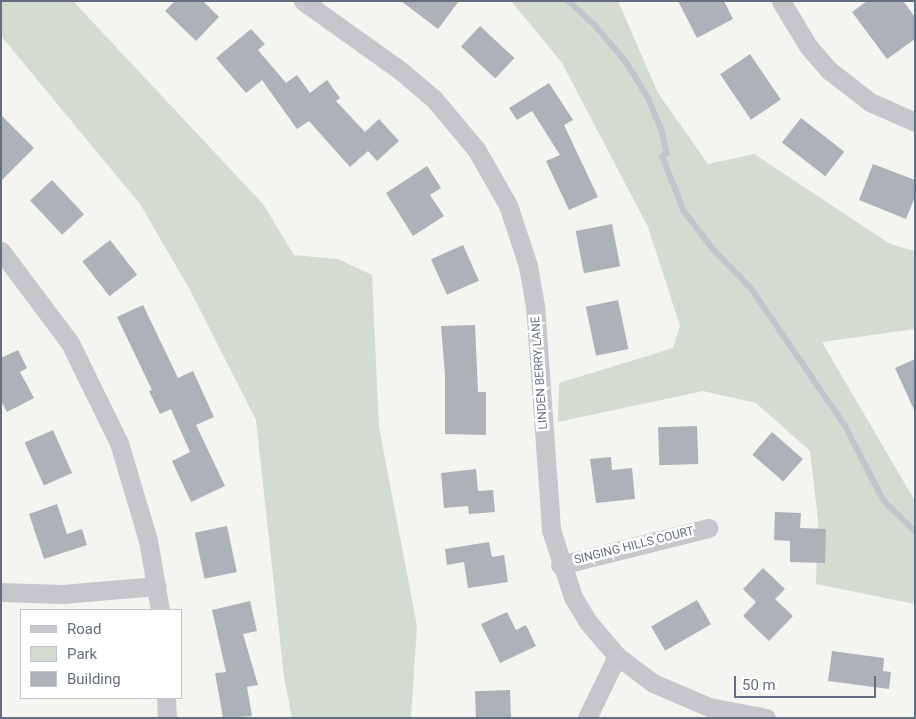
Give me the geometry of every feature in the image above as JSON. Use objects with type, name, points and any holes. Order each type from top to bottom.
[{"type":"street","name":"LINDEN BERRY LANE","points":[[303,1],[401,70],[434,99],[476,149],[508,205],[528,266],[536,304],[548,509],[560,565],[572,597],[588,622],[617,656],[653,683],[685,698],[766,718]]},
{"type":"street","points":[[781,1],[808,46],[830,72],[870,102],[915,122]]},
{"type":"street","points":[[1,251],[70,342],[95,388],[119,443],[137,495],[160,609]]},
{"type":"street","name":"SINGING HILLS COURT","points":[[560,565],[708,528]]},
{"type":"street","points":[[1,592],[62,594],[156,586]]},
{"type":"street","points":[[588,718],[617,656]]},
{"type":"street","points":[[166,699],[167,718]]},
{"type":"green space","points":[[1,1],[73,1],[263,204],[294,255],[338,259],[372,275],[379,427],[417,626],[411,718],[292,718],[284,677],[256,420],[190,290],[140,204],[1,36]]},
{"type":"green space","points":[[511,1],[618,1],[658,93],[708,164],[754,154],[890,244],[915,251],[915,329],[822,342],[915,501],[915,604],[816,584],[818,521],[810,451],[756,403],[703,391],[558,422],[559,383],[673,348],[680,326],[648,227],[562,63]]},
{"type":"building","points":[[175,1],[203,1],[219,17],[196,41],[165,11]]},
{"type":"building","points":[[401,1],[459,1],[438,29]]},
{"type":"building","points":[[678,1],[724,1],[733,19],[697,38]]},
{"type":"building","points":[[867,1],[903,1],[915,17],[915,39],[887,59],[852,12]]},
{"type":"building","points":[[480,26],[514,58],[495,79],[461,46]]},
{"type":"building","points":[[251,29],[265,44],[258,50],[286,83],[297,75],[310,93],[327,80],[340,98],[336,101],[365,132],[379,119],[399,141],[377,161],[368,151],[350,167],[309,121],[297,129],[262,80],[246,93],[216,58]]},
{"type":"building","points":[[750,54],[781,100],[751,120],[720,74]]},
{"type":"building","points":[[549,83],[573,120],[564,125],[598,197],[569,210],[546,161],[560,155],[532,111],[517,120],[509,108]]},
{"type":"building","points":[[1,115],[34,148],[1,181]]},
{"type":"building","points":[[801,118],[844,152],[825,176],[782,142]]},
{"type":"building","points":[[873,164],[915,180],[915,197],[906,219],[859,200]]},
{"type":"building","points":[[427,166],[441,188],[430,195],[444,216],[413,236],[386,193]]},
{"type":"building","points":[[52,180],[84,214],[62,235],[30,200]]},
{"type":"building","points":[[612,224],[620,266],[584,273],[576,231]]},
{"type":"building","points":[[110,240],[137,275],[110,296],[82,262]]},
{"type":"building","points":[[463,245],[479,281],[447,295],[431,259]]},
{"type":"building","points":[[618,300],[628,349],[596,356],[586,307]]},
{"type":"building","points":[[143,305],[178,378],[193,371],[214,417],[196,425],[225,486],[191,502],[172,461],[190,452],[171,409],[160,414],[149,391],[152,390],[117,317]]},
{"type":"building","points":[[475,325],[478,392],[486,392],[486,435],[445,434],[445,375],[441,326]]},
{"type":"building","points":[[18,350],[27,368],[20,372],[34,398],[7,412],[1,401],[1,358]]},
{"type":"building","points":[[915,359],[915,412],[895,368]]},
{"type":"building","points":[[697,426],[698,464],[659,465],[658,427]]},
{"type":"building","points":[[53,430],[72,473],[44,486],[25,443]]},
{"type":"building","points":[[772,432],[803,459],[783,482],[752,455]]},
{"type":"building","points":[[611,457],[612,470],[632,468],[635,499],[596,503],[590,459]]},
{"type":"building","points":[[476,469],[478,491],[493,490],[495,512],[469,514],[468,506],[444,508],[441,473]]},
{"type":"building","points":[[57,504],[67,534],[82,529],[87,545],[44,559],[29,514]]},
{"type":"building","points":[[775,512],[801,513],[800,528],[826,529],[825,563],[790,562],[790,541],[774,540]]},
{"type":"building","points":[[227,526],[237,572],[204,579],[195,533]]},
{"type":"building","points":[[489,542],[492,557],[504,555],[508,582],[468,588],[464,562],[447,565],[445,549]]},
{"type":"building","points":[[763,568],[785,589],[775,599],[793,616],[769,641],[743,616],[756,602],[743,589]]},
{"type":"building","points":[[697,600],[711,624],[665,651],[651,626]]},
{"type":"building","points":[[250,601],[257,631],[243,634],[258,685],[247,687],[252,716],[223,718],[215,673],[226,672],[212,610]]},
{"type":"building","points":[[507,612],[516,630],[526,625],[536,646],[500,663],[481,624]]},
{"type":"building","points":[[832,651],[884,658],[883,671],[891,672],[889,689],[828,681]]},
{"type":"building","points":[[510,690],[511,718],[476,718],[475,691]]},
{"type":"waterway","points":[[569,1],[595,25],[627,63],[649,99],[662,131],[667,153],[663,157],[684,211],[714,250],[751,288],[846,427],[884,501],[915,531]]}]
